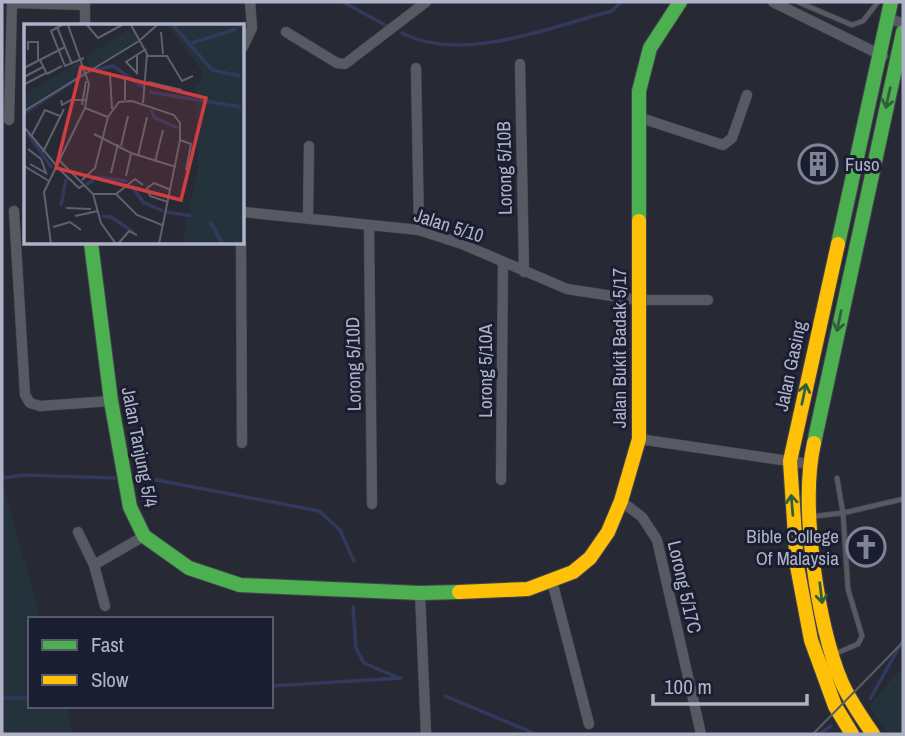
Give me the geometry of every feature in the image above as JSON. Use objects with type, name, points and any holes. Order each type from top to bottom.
[{"type":"main road","name":"Jalan Bukit Badak 5/17","points":[[420,593],[500,592],[527,589],[552,581],[573,572],[590,558],[608,531],[621,501],[639,439],[638,117],[642,70],[660,30],[680,2]]},
{"type":"main road","name":"Jalan Gasing","points":[[852,734],[832,701],[808,630],[793,519],[790,461],[879,54],[885,6]]},
{"type":"main road","name":"Jalan Gasing","points":[[873,734],[842,682],[825,628],[811,517],[809,464],[903,32]]},
{"type":"main road","name":"Jalan Tanjung 5/4","points":[[90,245],[111,401],[130,507],[144,536],[189,568],[240,585],[420,593]]},
{"type":"street","points":[[9,120],[12,2],[85,4],[85,24]]},
{"type":"street","points":[[245,43],[252,28],[250,2]]},
{"type":"street","points":[[286,32],[337,63],[345,64],[426,2]]},
{"type":"street","points":[[773,2],[896,62]]},
{"type":"street","points":[[885,6],[903,23]]},
{"type":"street","name":"Lorong 5/10B","points":[[520,64],[524,272]]},
{"type":"street","points":[[416,68],[419,230]]},
{"type":"street","points":[[638,117],[723,145],[732,138],[747,95]]},
{"type":"street","points":[[308,217],[309,146]]},
{"type":"street","points":[[14,211],[25,395],[30,403],[40,406],[111,401]]},
{"type":"street","name":"Jalan 5/10","points":[[245,212],[419,230],[567,289],[638,300],[708,300]]},
{"type":"street","name":"Lorong 5/10D","points":[[369,225],[372,503]]},
{"type":"street","points":[[241,245],[242,443]]},
{"type":"street","name":"Lorong 5/10A","points":[[502,480],[503,262]]},
{"type":"street","points":[[639,439],[809,464]]},
{"type":"street","name":"Lorong 5/17C","points":[[621,501],[642,517],[657,540],[701,734]]},
{"type":"street","points":[[78,532],[94,565],[105,606]]},
{"type":"street","points":[[94,565],[144,536]]},
{"type":"street","points":[[552,581],[589,724]]},
{"type":"street","points":[[420,593],[426,734]]},
{"type":"lane","points":[[798,2],[852,25]]},
{"type":"lane","points":[[845,37],[852,25],[885,6]]},
{"type":"lane","points":[[832,655],[859,644],[862,639],[848,589],[843,513],[837,478]]},
{"type":"lane","points":[[811,517],[843,513],[903,499]]},
{"type":"shaded area","points":[[2,481],[40,617],[28,617],[28,708],[66,708],[73,734],[2,734]]},
{"type":"shaded area","points":[[903,666],[903,734],[888,734],[869,706]]},
{"type":"waterway","points":[[343,2],[387,26]]},
{"type":"waterway","points":[[402,33],[426,42],[479,44],[506,40],[612,11],[621,2]]},
{"type":"waterway","points":[[2,478],[23,475],[115,478]]},
{"type":"waterway","points":[[135,479],[157,480],[319,511],[340,530],[354,561]]},
{"type":"waterway","points":[[353,607],[356,648],[364,663],[399,678]]},
{"type":"waterway","points":[[870,699],[903,640]]},
{"type":"waterway","points":[[273,686],[401,678]]},
{"type":"waterway","points":[[445,696],[536,734]]},
{"type":"waterway","points":[[2,698],[28,698]]},
{"type":"waterway","points":[[819,734],[831,726]]},
{"type":"tram line","points":[[813,734],[903,642]]},
{"type":"traffic: fast","points":[[639,221],[639,91],[650,48],[680,2]]},
{"type":"traffic: fast","points":[[838,244],[891,2]]},
{"type":"traffic: fast","points":[[814,443],[903,32]]},
{"type":"traffic: fast","points":[[91,245],[111,401],[130,507],[144,536],[189,568],[240,585],[420,593],[459,592]]},
{"type":"traffic: slow","points":[[459,592],[528,589],[573,572],[590,558],[608,532],[621,501],[639,439],[639,221]]},
{"type":"traffic: slow","points":[[838,244],[790,461],[797,566],[811,640],[835,706],[852,734]]},
{"type":"traffic: slow","points":[[814,443],[809,498],[818,598],[833,659],[842,683],[873,734]]},
{"type":"place","name":"Fuso","points":[[818,164]]},
{"type":"place","name":"Bible College Of Malaysia","points":[[866,547]]}]
